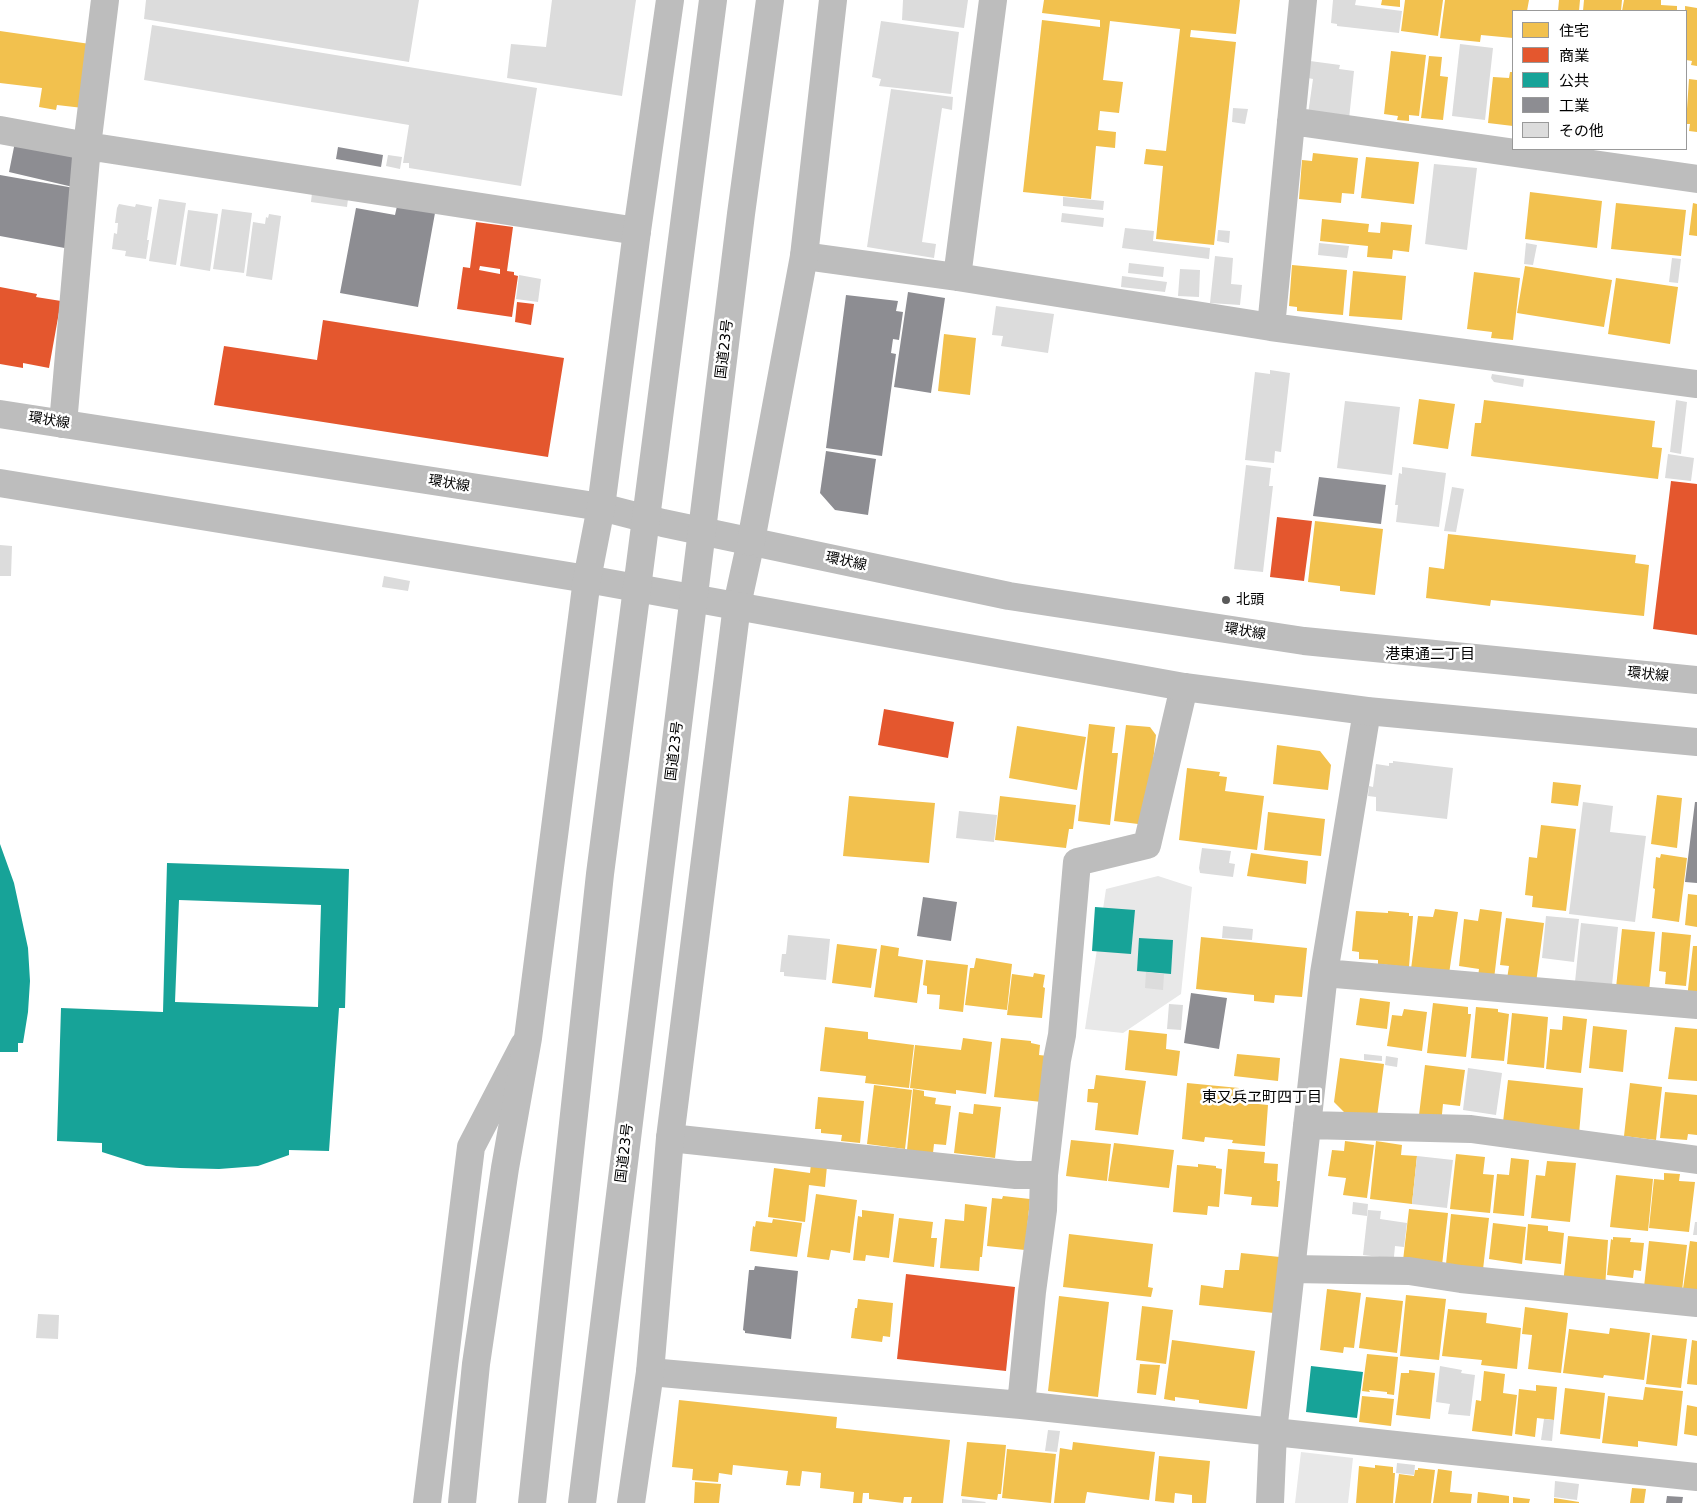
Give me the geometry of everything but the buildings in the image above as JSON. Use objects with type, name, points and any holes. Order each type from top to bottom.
[{"type":"main road","points":[[63,424],[88,146],[105,0]]},
{"type":"main road","points":[[462,1503],[476,1364],[505,1168],[528,1038],[587,579],[601,507],[637,231],[670,0]]},
{"type":"main road","points":[[532,1503],[600,874],[713,0]]},
{"type":"main road","name":"国道23号","points":[[582,1503],[739,234],[770,0]]},
{"type":"main road","points":[[631,1503],[650,1372],[670,1138],[737,605],[804,256],[833,0]]},
{"type":"main road","points":[[957,277],[993,0]]},
{"type":"main road","points":[[1271,327],[1303,0]]},
{"type":"main road","points":[[1291,121],[1697,179]]},
{"type":"main road","points":[[0,130],[88,146],[637,231]]},
{"type":"main road","points":[[804,256],[957,277],[1271,327],[1697,384]]},
{"type":"main road","name":"環状線","points":[[0,414],[601,507],[750,542],[1009,596],[1304,641],[1697,680]]},
{"type":"main road","points":[[0,483],[587,579],[1184,687],[1367,711],[1697,742]]},
{"type":"main road","points":[[1021,1405],[1032,1292],[1043,1210],[1044,1175],[1057,1060],[1062,1035],[1078,862],[1147,845],[1184,687]]},
{"type":"main road","points":[[1270,1503],[1274,1432],[1324,973],[1367,711]]},
{"type":"main road","points":[[1324,973],[1697,1005]]},
{"type":"main road","points":[[427,1503],[471,1147],[528,1038]]},
{"type":"main road","points":[[1307,1125],[1470,1130],[1697,1160]]},
{"type":"main road","points":[[670,1138],[1016,1175],[1044,1175]]},
{"type":"main road","points":[[1292,1269],[1409,1271],[1461,1279],[1697,1303]]},
{"type":"main road","points":[[650,1372],[1021,1405],[1697,1478]]},
{"type":"shaded area","points":[[1158,876],[1192,887],[1181,994],[1123,1033],[1085,1029],[1106,889]]},
{"type":"shaded area","points":[[1301,1452],[1353,1458],[1348,1503],[1295,1503]]},
{"type":"place","name":"北頭","points":[[1226,600]]},
{"type":"district","name":"港東通二丁目","points":[[1430,655]]},
{"type":"district","name":"東又兵ヱ町四丁目","points":[[1262,1098]]}]
